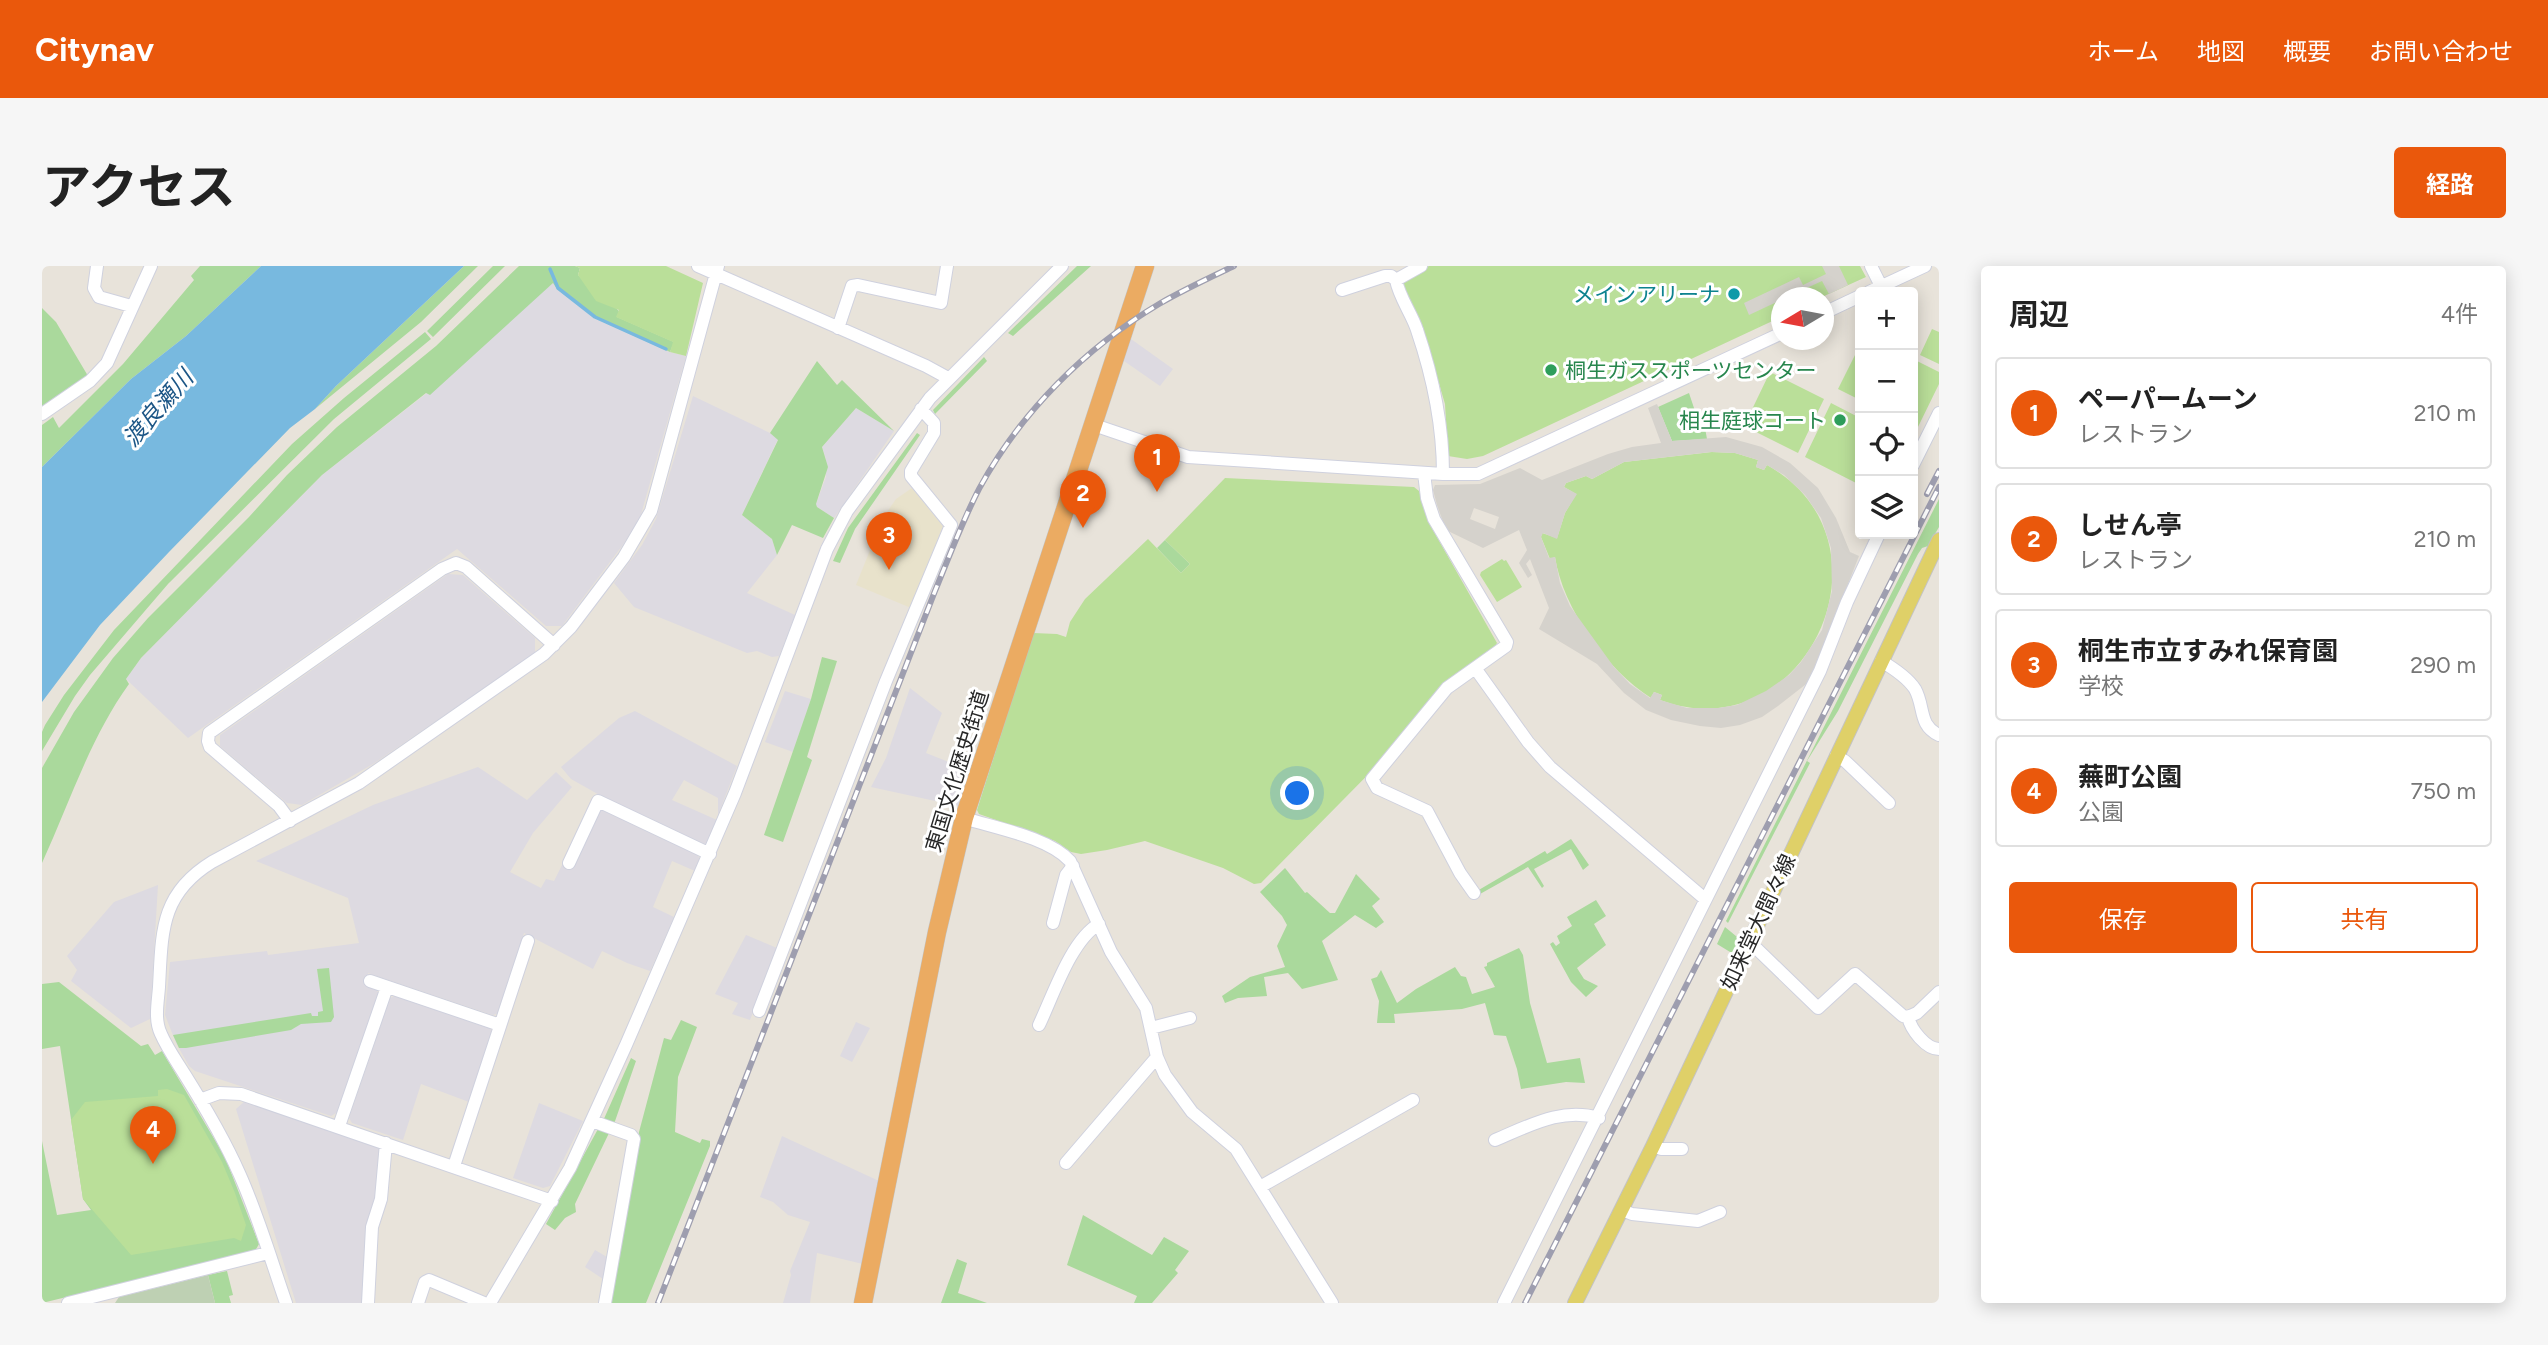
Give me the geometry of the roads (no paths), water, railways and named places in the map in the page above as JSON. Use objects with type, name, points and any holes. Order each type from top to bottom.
[{"type":"highway","name":"東国文化歴史街道","points":[[863,1303],[937,932],[964,818],[1054,539],[1094,425],[1123,318],[1145,266]]},
{"type":"main road","name":"如来堂大間々線","points":[[1576,1303],[1939,540]]},
{"type":"street","points":[[97,266],[94,288],[100,297],[131,306]]},
{"type":"street","points":[[42,414],[99,374],[112,356],[131,306],[151,266]]},
{"type":"street","points":[[698,266],[716,270],[948,378]]},
{"type":"street","points":[[838,328],[852,286],[858,285],[941,303],[947,266]]},
{"type":"street","points":[[490,1303],[552,1201],[592,1121],[710,855],[833,536],[847,511],[921,409],[948,378],[1062,266]]},
{"type":"street","points":[[1396,280],[1420,266]]},
{"type":"street","points":[[1871,266],[1881,286],[1925,266]]},
{"type":"street","points":[[286,1303],[240,1174],[200,1100],[162,1038],[158,1024],[161,952],[166,917],[174,898],[192,876],[212,862],[359,783],[554,645],[571,627],[624,557],[651,511],[716,270]]},
{"type":"street","points":[[1342,290],[1385,276],[1396,280],[1413,319],[1434,387],[1443,474]]},
{"type":"street","points":[[1834,308],[1855,298]]},
{"type":"street","points":[[1094,425],[1188,457],[1469,475],[1484,472],[1771,338]]},
{"type":"street","points":[[759,1011],[886,681],[951,525],[911,477],[911,471],[934,433],[934,423],[921,409]]},
{"type":"street","points":[[1918,455],[1939,413]]},
{"type":"street","points":[[1424,473],[1427,498],[1434,519],[1507,642],[1506,646],[1447,688],[1372,779],[1377,788],[1427,811],[1460,873],[1474,893]]},
{"type":"street","points":[[1504,1303],[1599,1118],[1820,671],[1847,602],[1877,539]]},
{"type":"street","points":[[290,821],[279,806],[210,747],[209,733],[442,569],[456,563],[466,567],[554,645]]},
{"type":"street","points":[[1881,661],[1911,684],[1920,701],[1924,723],[1939,735]]},
{"type":"street","points":[[1475,668],[1528,742],[1550,767],[1705,899]]},
{"type":"street","points":[[1836,756],[1845,761],[1889,803]]},
{"type":"street","points":[[569,863],[598,801],[710,855]]},
{"type":"street","points":[[964,818],[1053,847],[1073,866],[1118,963],[1143,1002],[1157,1057],[1165,1075],[1184,1103],[1236,1149],[1332,1303]]},
{"type":"street","points":[[1053,923],[1066,875],[1073,866]]},
{"type":"street","points":[[1039,1025],[1073,954],[1086,934],[1099,925]]},
{"type":"street","points":[[454,1166],[528,941]]},
{"type":"street","points":[[1748,943],[1818,1008],[1855,974],[1908,1017],[1913,1029],[1932,1049],[1939,1049]]},
{"type":"street","points":[[370,981],[500,1025]]},
{"type":"street","points":[[339,1126],[387,987]]},
{"type":"street","points":[[1908,1017],[1917,1013],[1939,992]]},
{"type":"street","points":[[1151,1028],[1190,1018]]},
{"type":"street","points":[[1066,1163],[1157,1057]]},
{"type":"street","points":[[200,1100],[219,1093],[241,1094],[552,1201]]},
{"type":"street","points":[[1260,1187],[1413,1100]]},
{"type":"street","points":[[1494,1140],[1556,1115],[1571,1113],[1599,1118]]},
{"type":"street","points":[[592,1121],[631,1135],[634,1139],[605,1303]]},
{"type":"street","points":[[368,1303],[372,1227],[381,1199],[386,1143]]},
{"type":"street","points":[[1653,1146],[1661,1149],[1682,1149]]},
{"type":"street","points":[[1622,1210],[1698,1221],[1720,1212]]},
{"type":"street","points":[[68,1303],[106,1299],[268,1253]]},
{"type":"street","points":[[418,1303],[425,1282],[429,1280],[484,1303]]},
{"type":"water","name":"渡良瀬川","points":[[261,266],[464,266],[315,409],[290,428],[169,552],[100,625],[42,702],[42,467],[131,379],[186,336]]},
{"type":"waterway","points":[[550,269],[558,288],[595,317],[666,349]]},
{"type":"railway","points":[[658,1303],[935,591],[979,489],[1014,434],[1034,409],[1080,362],[1132,321],[1159,304],[1234,266]]},
{"type":"railway","points":[[1927,494],[1939,471]]},
{"type":"railway","points":[[1525,1303],[1939,487]]},
{"type":"place","name":"メインアリーナ","points":[[1734,294]]},
{"type":"place","name":"桐生ガススポーツセンター","points":[[1551,370]]},
{"type":"place","name":"相生庭球コート","points":[[1840,420]]},
{"type":"place","name":"ペーパームーン","points":[[1157,492]]},
{"type":"place","name":"しせん亭","points":[[1083,528]]},
{"type":"place","name":"桐生市立すみれ保育園","points":[[889,570]]},
{"type":"place","name":"蕪町公園","points":[[153,1164]]}]
